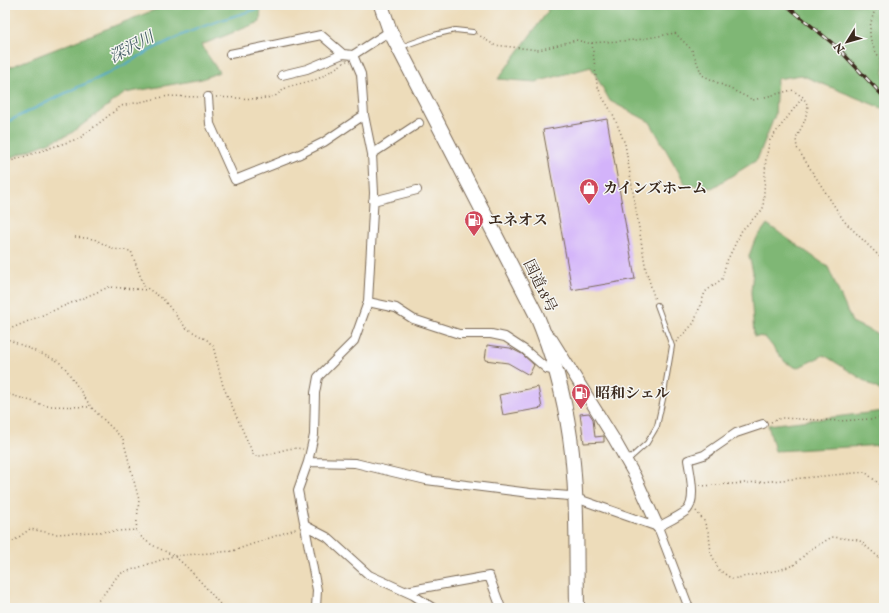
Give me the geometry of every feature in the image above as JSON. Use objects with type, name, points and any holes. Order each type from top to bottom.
[{"type":"highway","name":"国道18号","points":[[381,5],[389,29],[536,314],[557,371],[570,438],[575,497],[577,608]]},
{"type":"street","points":[[282,75],[307,69],[343,54],[353,55],[389,29]]},
{"type":"street","points":[[230,54],[321,35],[343,54]]},
{"type":"street","points":[[316,608],[317,590],[298,490],[308,462],[314,435],[315,393],[318,377],[354,341],[368,302],[373,201],[372,154],[364,115],[361,74],[353,55]]},
{"type":"street","points":[[208,97],[210,124],[235,180],[300,154],[324,142],[364,115]]},
{"type":"street","points":[[372,154],[419,123]]},
{"type":"street","points":[[373,201],[416,190]]},
{"type":"street","points":[[368,302],[396,308],[413,319],[459,334],[491,334],[505,337],[525,350],[547,369],[570,372],[574,374]]},
{"type":"street","points":[[544,333],[551,338],[627,462],[658,527],[689,608]]},
{"type":"street","points":[[308,462],[355,462],[426,480],[575,497],[658,527],[686,511],[692,504],[692,486],[688,460],[704,455],[736,433],[763,424]]},
{"type":"street","points":[[304,525],[327,537],[369,575],[406,592],[433,608]]},
{"type":"street","points":[[406,592],[488,576],[500,608]]},
{"type":"lane","points":[[399,48],[434,35],[455,30],[473,32]]},
{"type":"lane","points":[[627,462],[647,443],[657,426],[672,346],[657,305]]},
{"type":"path","points":[[884,8],[876,10],[871,21],[870,40],[874,50],[884,64]]},
{"type":"path","points":[[473,32],[494,45],[539,50],[576,40],[592,43],[637,40],[675,33],[692,50],[702,76],[753,100],[792,90],[803,97],[808,106],[805,120],[796,139],[797,148],[844,221],[884,261]]},
{"type":"path","points":[[592,43],[597,84],[601,95],[613,114],[625,144],[646,270],[657,305]]},
{"type":"path","points":[[5,164],[80,138],[121,106],[168,96],[257,100],[274,97],[287,87],[318,79],[345,63],[353,55]]},
{"type":"path","points":[[672,346],[694,323],[705,292],[722,279],[726,263],[742,230],[763,208],[766,158],[770,140],[803,97]]},
{"type":"path","points":[[75,237],[94,239],[113,249],[131,251],[144,286],[163,299],[186,328],[207,340],[213,346],[223,386],[254,456],[266,456],[292,447],[310,451]]},
{"type":"path","points":[[5,331],[109,287],[149,290]]},
{"type":"path","points":[[5,338],[58,360],[66,369],[91,407],[123,439],[139,500],[136,530],[141,538],[173,556],[213,595],[223,608]]},
{"type":"path","points":[[5,392],[47,406],[91,407]]},
{"type":"path","points":[[763,424],[781,418],[840,421],[884,418]]},
{"type":"path","points":[[692,486],[761,482],[865,472],[884,488]]},
{"type":"path","points":[[692,504],[704,521],[711,553],[719,570],[732,579],[779,570],[794,565],[811,549],[832,536],[859,540],[884,562]]},
{"type":"path","points":[[88,608],[100,599],[119,574],[173,556],[233,551],[304,525]]},
{"type":"path","points":[[5,543],[12,542],[30,529],[55,534],[136,530]]},
{"type":"green space","points":[[167,5],[261,5],[260,22],[201,45],[219,72],[202,79],[125,93],[70,134],[5,160],[5,69]]},
{"type":"green space","points":[[546,5],[884,5],[884,109],[801,75],[777,79],[775,115],[757,160],[712,188],[686,185],[650,122],[610,101],[591,67],[536,82],[498,79],[548,11]]},
{"type":"green space","points":[[767,224],[828,267],[852,322],[884,337],[884,393],[824,355],[797,368],[785,362],[765,337],[754,336],[751,292],[753,272],[749,256],[754,242]]},
{"type":"green space","points":[[884,411],[884,445],[775,451],[768,425]]},
{"type":"building","name":"カインズホーム","points":[[607,119],[635,279],[572,290],[543,130]]},
{"type":"building","points":[[487,345],[510,348],[522,354],[534,365],[529,375],[508,363],[485,360]]},
{"type":"building","points":[[538,387],[542,408],[503,415],[499,395]]},
{"type":"building","points":[[589,413],[593,419],[595,437],[604,436],[604,442],[584,443],[580,414]]},
{"type":"waterway","name":"深沢川","points":[[5,123],[91,82],[155,48],[191,31],[246,12],[274,5]]},
{"type":"railway","points":[[786,5],[837,47],[884,97]]},
{"type":"place","name":"カインズホーム","points":[[589,205]]},
{"type":"place","name":"エネオス","points":[[474,237]]},
{"type":"place","name":"昭和シェル","points":[[581,410]]}]
